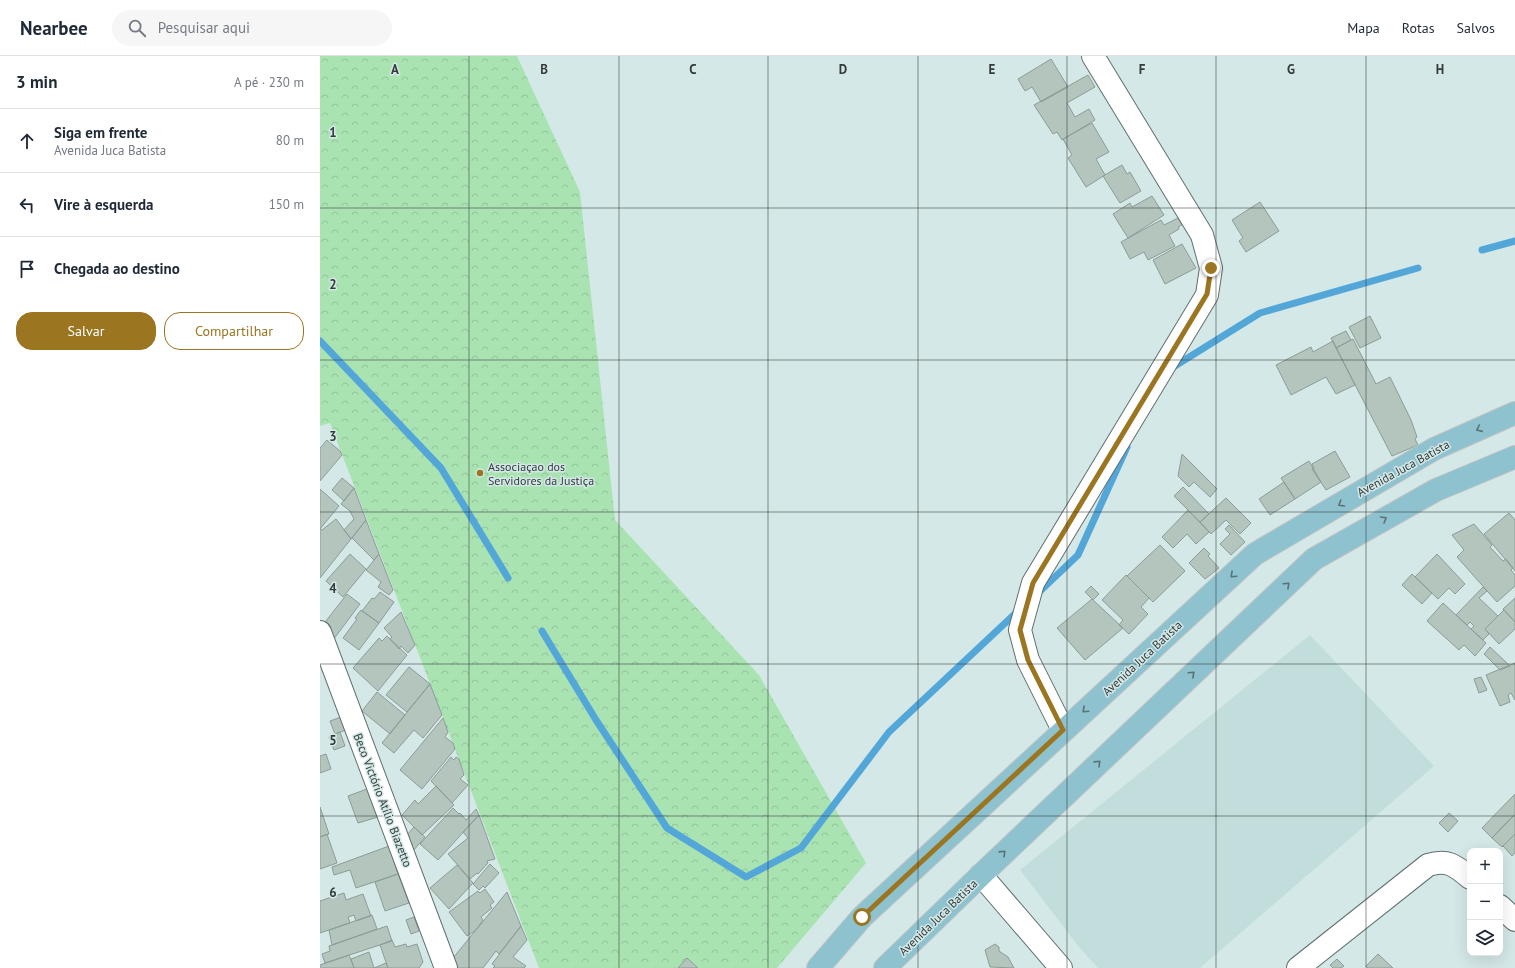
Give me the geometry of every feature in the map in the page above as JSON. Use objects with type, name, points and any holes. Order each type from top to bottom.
[{"type":"main road","name":"Avenida Juca Batista","points":[[818,968],[862,917],[1255,554],[1434,449],[1515,413]]},
{"type":"main road","name":"Avenida Juca Batista","points":[[885,968],[980,875],[1314,559],[1436,490],[1515,457]]},
{"type":"street","points":[[1063,730],[1028,660],[1020,630],[1033,583],[1207,294],[1211,268],[1202,235],[1093,56]]},
{"type":"street","name":"Beco Victório Atílio Biazetto","points":[[320,632],[446,968]]},
{"type":"street","points":[[1298,968],[1428,865],[1440,861],[1451,864],[1467,876]]},
{"type":"street","points":[[980,875],[1061,968]]},
{"type":"street","points":[[1503,909],[1515,920]]},
{"type":"shaded area","points":[[1310,635],[1434,766],[1200,968],[1098,968],[1079,947],[1020,870]]},
{"type":"green space","name":"Associaçao dos Servidores da Justiça","points":[[320,56],[517,56],[580,192],[615,520],[759,675],[866,863],[777,968],[539,968],[330,423],[320,426]]},
{"type":"building","points":[[1051,59],[1068,87],[1041,102],[1032,87],[1025,91],[1018,79]]},
{"type":"building","points":[[1088,75],[1095,87],[1067,103],[1075,117],[1089,109],[1095,120],[1062,140],[1057,132],[1053,134],[1034,105]]},
{"type":"building","points":[[1092,123],[1109,152],[1096,159],[1105,175],[1086,187],[1068,158],[1072,155],[1063,139]]},
{"type":"building","points":[[1122,165],[1127,174],[1130,172],[1141,191],[1120,203],[1103,176]]},
{"type":"building","points":[[1152,196],[1164,215],[1128,238],[1113,214],[1130,203],[1132,207]]},
{"type":"building","points":[[1260,202],[1279,231],[1246,252],[1239,241],[1243,238],[1232,220]]},
{"type":"building","points":[[1178,218],[1182,225],[1178,227],[1179,229],[1169,235],[1175,246],[1148,260],[1144,252],[1130,259],[1121,242],[1161,220],[1164,225]]},
{"type":"building","points":[[1182,244],[1196,268],[1165,284],[1153,260]]},
{"type":"building","points":[[1370,316],[1381,338],[1360,348],[1349,327]]},
{"type":"building","points":[[1346,331],[1351,340],[1336,348],[1331,338]]},
{"type":"building","points":[[1353,339],[1376,384],[1390,377],[1411,420],[1417,437],[1415,439],[1418,445],[1392,456],[1336,348]]},
{"type":"building","points":[[1333,341],[1355,385],[1336,394],[1326,377],[1291,395],[1276,365],[1311,347],[1313,352]]},
{"type":"building","points":[[327,440],[340,451],[342,455],[320,481],[320,448]]},
{"type":"building","points":[[1335,451],[1350,477],[1326,490],[1312,469],[1314,468],[1312,464]]},
{"type":"building","points":[[1182,454],[1217,489],[1210,497],[1194,482],[1189,487],[1178,476]]},
{"type":"building","points":[[1309,461],[1321,482],[1295,499],[1281,478]]},
{"type":"building","points":[[342,478],[354,488],[344,501],[332,490]]},
{"type":"building","points":[[1284,482],[1295,499],[1270,515],[1259,499]]},
{"type":"building","points":[[1183,487],[1209,514],[1200,522],[1174,496]]},
{"type":"building","points":[[354,488],[366,520],[351,539],[344,530],[354,519],[350,511],[341,504]]},
{"type":"building","points":[[320,489],[339,506],[320,529]]},
{"type":"building","points":[[1226,498],[1251,523],[1240,534],[1226,520],[1211,534],[1200,522]]},
{"type":"building","points":[[1188,510],[1209,532],[1196,544],[1187,534],[1173,548],[1162,537]]},
{"type":"building","points":[[1509,513],[1515,520],[1515,571],[1484,534]]},
{"type":"building","points":[[336,519],[351,539],[320,578],[320,529],[322,530]]},
{"type":"building","points":[[366,520],[379,554],[374,560],[352,538]]},
{"type":"building","points":[[1474,524],[1492,545],[1490,547],[1503,561],[1506,559],[1513,568],[1511,570],[1515,575],[1515,586],[1497,602],[1457,557],[1464,550],[1452,535]]},
{"type":"building","points":[[1229,525],[1245,542],[1231,555],[1220,544],[1230,534],[1225,529]]},
{"type":"building","points":[[1160,545],[1185,571],[1153,602],[1127,576]]},
{"type":"building","points":[[1204,548],[1210,554],[1208,556],[1219,568],[1205,579],[1189,563]]},
{"type":"building","points":[[350,554],[366,569],[343,597],[326,581]]},
{"type":"building","points":[[379,554],[393,590],[389,595],[378,587],[381,582],[366,570]]},
{"type":"building","points":[[1437,554],[1465,584],[1455,594],[1449,588],[1438,599],[1415,577]]},
{"type":"building","points":[[1412,574],[1432,593],[1422,604],[1402,585]]},
{"type":"building","points":[[1126,575],[1149,598],[1141,607],[1148,614],[1129,634],[1119,625],[1123,620],[1102,600]]},
{"type":"building","points":[[1091,586],[1099,594],[1093,600],[1085,592]]},
{"type":"building","points":[[1483,587],[1487,591],[1479,598],[1498,616],[1485,629],[1489,634],[1483,640],[1471,629],[1474,626],[1470,622],[1467,625],[1456,615]]},
{"type":"building","points":[[380,592],[394,602],[379,623],[362,611],[372,598],[374,599]]},
{"type":"building","points":[[347,594],[360,604],[333,640],[326,621]]},
{"type":"building","points":[[1515,598],[1515,622],[1503,609]]},
{"type":"building","points":[[1092,599],[1123,628],[1085,660],[1057,628]]},
{"type":"building","points":[[1443,603],[1486,643],[1475,656],[1464,645],[1459,650],[1427,621]]},
{"type":"building","points":[[361,610],[379,623],[359,650],[343,638],[357,619],[355,618]]},
{"type":"building","points":[[1504,610],[1515,622],[1515,629],[1499,644],[1485,629]]},
{"type":"building","points":[[401,612],[415,645],[408,653],[401,646],[399,649],[390,639],[392,637],[384,628]]},
{"type":"building","points":[[387,636],[407,655],[378,691],[353,668],[379,638],[382,641]]},
{"type":"building","points":[[1490,647],[1510,666],[1500,670],[1484,654]]},
{"type":"building","points":[[1515,663],[1515,700],[1511,693],[1508,695],[1510,702],[1500,706],[1486,675]]},
{"type":"building","points":[[409,667],[430,684],[407,712],[386,695]]},
{"type":"building","points":[[1481,677],[1487,690],[1479,693],[1474,679]]},
{"type":"building","points":[[430,684],[442,715],[423,738],[414,730],[394,753],[382,743]]},
{"type":"building","points":[[377,692],[405,715],[390,734],[362,711]]},
{"type":"building","points":[[341,717],[346,730],[335,734],[330,721]]},
{"type":"building","points":[[443,718],[448,732],[445,737],[453,743],[455,749],[422,789],[400,770]]},
{"type":"building","points":[[340,732],[345,746],[334,750],[329,737]]},
{"type":"building","points":[[326,754],[331,769],[320,773],[320,756]]},
{"type":"building","points":[[451,757],[454,760],[456,757],[459,759],[464,775],[460,779],[468,785],[452,803],[431,781]]},
{"type":"building","points":[[436,786],[454,805],[422,835],[402,815],[415,800],[418,804]]},
{"type":"building","points":[[367,789],[378,817],[358,823],[348,796]]},
{"type":"building","points":[[1515,794],[1515,814],[1492,838],[1482,828]]},
{"type":"building","points":[[320,807],[329,834],[320,837]]},
{"type":"building","points":[[453,808],[466,820],[476,809],[479,815],[438,860],[420,844]]},
{"type":"building","points":[[1449,813],[1458,821],[1448,832],[1439,823]]},
{"type":"building","points":[[1515,814],[1515,834],[1502,847],[1492,838]]},
{"type":"building","points":[[479,815],[495,859],[487,861],[488,863],[478,874],[477,873],[470,879],[448,854],[468,838],[463,832]]},
{"type":"building","points":[[414,827],[425,837],[413,851],[407,835]]},
{"type":"building","points":[[327,834],[337,863],[320,869],[320,837]]},
{"type":"building","points":[[1515,834],[1515,853],[1512,856],[1503,846]]},
{"type":"building","points":[[389,846],[398,874],[356,888],[350,870],[334,875],[332,867]]},
{"type":"building","points":[[490,864],[499,873],[485,888],[483,886],[479,890],[473,884]]},
{"type":"building","points":[[457,865],[473,883],[449,909],[430,888]]},
{"type":"building","points":[[398,874],[409,903],[385,911],[375,882]]},
{"type":"building","points":[[485,889],[494,902],[490,905],[492,908],[481,917],[483,920],[476,930],[467,936],[449,912],[478,891],[480,893]]},
{"type":"building","points":[[507,892],[521,926],[499,954],[496,951],[483,968],[457,968],[453,958]]},
{"type":"building","points":[[344,893],[346,900],[363,894],[371,916],[356,921],[354,915],[348,917],[350,923],[320,933],[320,901]]},
{"type":"building","points":[[372,915],[377,929],[332,945],[329,930]]},
{"type":"building","points":[[414,917],[419,931],[411,934],[406,920]]},
{"type":"building","points":[[387,926],[392,941],[325,963],[322,954],[330,951],[329,946]]},
{"type":"building","points":[[521,926],[527,940],[513,957],[526,966],[524,968],[493,968],[495,966],[492,964]]},
{"type":"building","points":[[392,940],[395,947],[406,944],[407,947],[417,944],[423,962],[419,968],[388,968],[380,945]]},
{"type":"building","points":[[995,944],[999,947],[999,951],[1008,957],[1014,968],[990,967],[985,950]]},
{"type":"building","points":[[369,952],[374,968],[354,968],[351,959]]},
{"type":"building","points":[[1378,954],[1393,968],[1368,968],[1366,966]]},
{"type":"building","points":[[349,955],[354,968],[320,968],[320,965]]},
{"type":"building","points":[[687,958],[698,968],[678,968]]},
{"type":"building","points":[[1337,959],[1344,966],[1341,968],[1333,968],[1330,965]]},
{"type":"building","points":[[386,963],[388,968],[374,968]]},
{"type":"waterway","points":[[1482,250],[1515,241]]},
{"type":"waterway","points":[[1170,369],[1260,313],[1418,268]]},
{"type":"waterway","points":[[320,341],[441,468],[508,578]]},
{"type":"waterway","points":[[1037,594],[1078,555],[1127,447]]},
{"type":"waterway","points":[[542,631],[596,720],[667,828],[746,877],[801,848],[889,732],[1019,610]]},
{"type":"place","name":"Associaçao dos Servidores da Justiça","points":[[480,473]]},
{"type":"route","points":[[862,917],[1063,730],[1028,660],[1020,630],[1033,583],[1207,294],[1211,268]]}]
